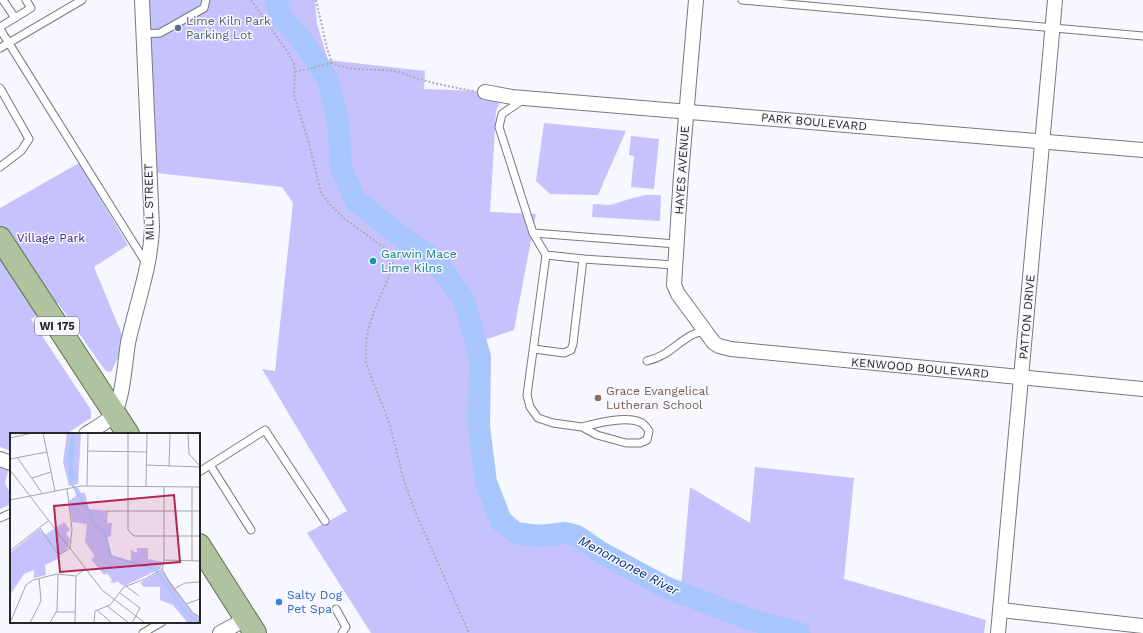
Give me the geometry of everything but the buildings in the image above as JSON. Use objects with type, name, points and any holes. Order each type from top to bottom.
[{"type":"main road","name":"WI 175","points":[[0,238],[127,433]]},
{"type":"main road","points":[[200,548],[251,626]]},
{"type":"street","name":"MILL STREET","points":[[114,414],[118,402],[128,343],[147,264],[152,227],[142,0]]},
{"type":"street","name":"HAYES AVENUE","points":[[696,0],[674,280],[675,289],[705,330]]},
{"type":"street","name":"PATTON DRIVE","points":[[998,633],[1055,0]]},
{"type":"street","name":"PARK BOULEVARD","points":[[485,92],[525,98],[1143,150]]},
{"type":"street","name":"KENWOOD BOULEVARD","points":[[705,330],[719,346],[731,349],[1143,389]]},
{"type":"street","points":[[88,433],[114,414]]},
{"type":"street","points":[[0,459],[10,463]]},
{"type":"street","points":[[1001,610],[1143,626]]},
{"type":"street","points":[[220,633],[251,626]]},
{"type":"lane","points":[[3,0],[15,18]]},
{"type":"lane","points":[[26,0],[31,8],[0,28],[147,264]]},
{"type":"lane","points":[[0,48],[82,0]]},
{"type":"lane","points":[[143,34],[160,34],[204,8],[206,0]]},
{"type":"lane","points":[[742,0],[1143,36]]},
{"type":"lane","points":[[0,88],[28,139],[21,151],[0,166]]},
{"type":"lane","points":[[525,98],[502,114],[499,127],[533,233],[546,255],[527,395],[530,407],[538,418],[552,423],[582,427],[597,435],[626,443],[640,443],[647,440],[648,431],[644,424],[633,420],[597,423],[582,427]]},
{"type":"lane","points":[[533,233],[676,244]]},
{"type":"lane","points":[[546,255],[675,265]]},
{"type":"lane","points":[[534,349],[564,353],[571,350],[583,259]]},
{"type":"lane","points":[[647,361],[656,359],[669,352],[692,335],[705,330]]},
{"type":"lane","points":[[200,471],[265,430],[325,521]]},
{"type":"lane","points":[[210,465],[251,530]]},
{"type":"lane","points":[[0,518],[10,513]]},
{"type":"lane","points":[[336,609],[346,626],[342,633]]},
{"type":"lane","points":[[143,633],[160,623]]},
{"type":"path","points":[[251,0],[287,51],[294,64],[294,94],[309,143],[321,193],[331,206],[345,219],[390,252],[392,256],[393,266],[368,330],[366,363],[390,425],[404,481],[415,511],[469,633]]},
{"type":"path","points":[[316,0],[330,63]]},
{"type":"path","points":[[295,72],[308,70],[330,63],[345,68],[399,72],[418,79],[463,89],[485,92]]},
{"type":"green space","points":[[149,0],[315,0],[317,24],[328,60],[425,71],[424,89],[504,92],[496,111],[490,212],[536,214],[514,330],[467,346],[474,370],[474,423],[478,482],[486,510],[497,526],[515,540],[529,542],[556,540],[574,543],[596,555],[627,577],[680,599],[690,487],[750,523],[755,467],[854,478],[844,579],[986,620],[984,633],[371,633],[307,533],[347,511],[262,369],[275,371],[293,203],[282,187],[157,173]]},
{"type":"green space","points":[[544,123],[626,131],[598,195],[550,194],[536,181]]},
{"type":"green space","points":[[631,136],[659,139],[654,189],[631,187],[634,156],[629,155]]},
{"type":"green space","name":"Village Park","points":[[79,163],[128,245],[94,267],[123,337],[121,352],[111,372],[106,371],[99,362],[58,303],[31,319],[91,410],[91,418],[68,433],[10,433],[10,451],[0,447],[0,208]]},
{"type":"green space","points":[[646,195],[661,195],[660,221],[592,217],[593,204],[610,205]]},
{"type":"green space","points":[[0,466],[9,469],[5,482],[10,494],[10,504],[0,509]]},
{"type":"waterway","name":"Menomonee River","points":[[275,0],[283,20],[303,41],[328,80],[338,121],[341,167],[355,200],[402,237],[436,261],[464,300],[480,357],[479,426],[486,482],[501,521],[516,533],[539,536],[566,533],[577,536],[602,553],[665,587],[746,618],[799,633]]},
{"type":"place","name":"Lime Kiln Park Parking Lot","points":[[178,28]]},
{"type":"place","name":"Garwin Mace Lime Kilns","points":[[373,261]]},
{"type":"place","name":"Grace Evangelical Lutheran School","points":[[598,398]]},
{"type":"place","name":"Salty Dog Pet Spa","points":[[279,602]]}]
